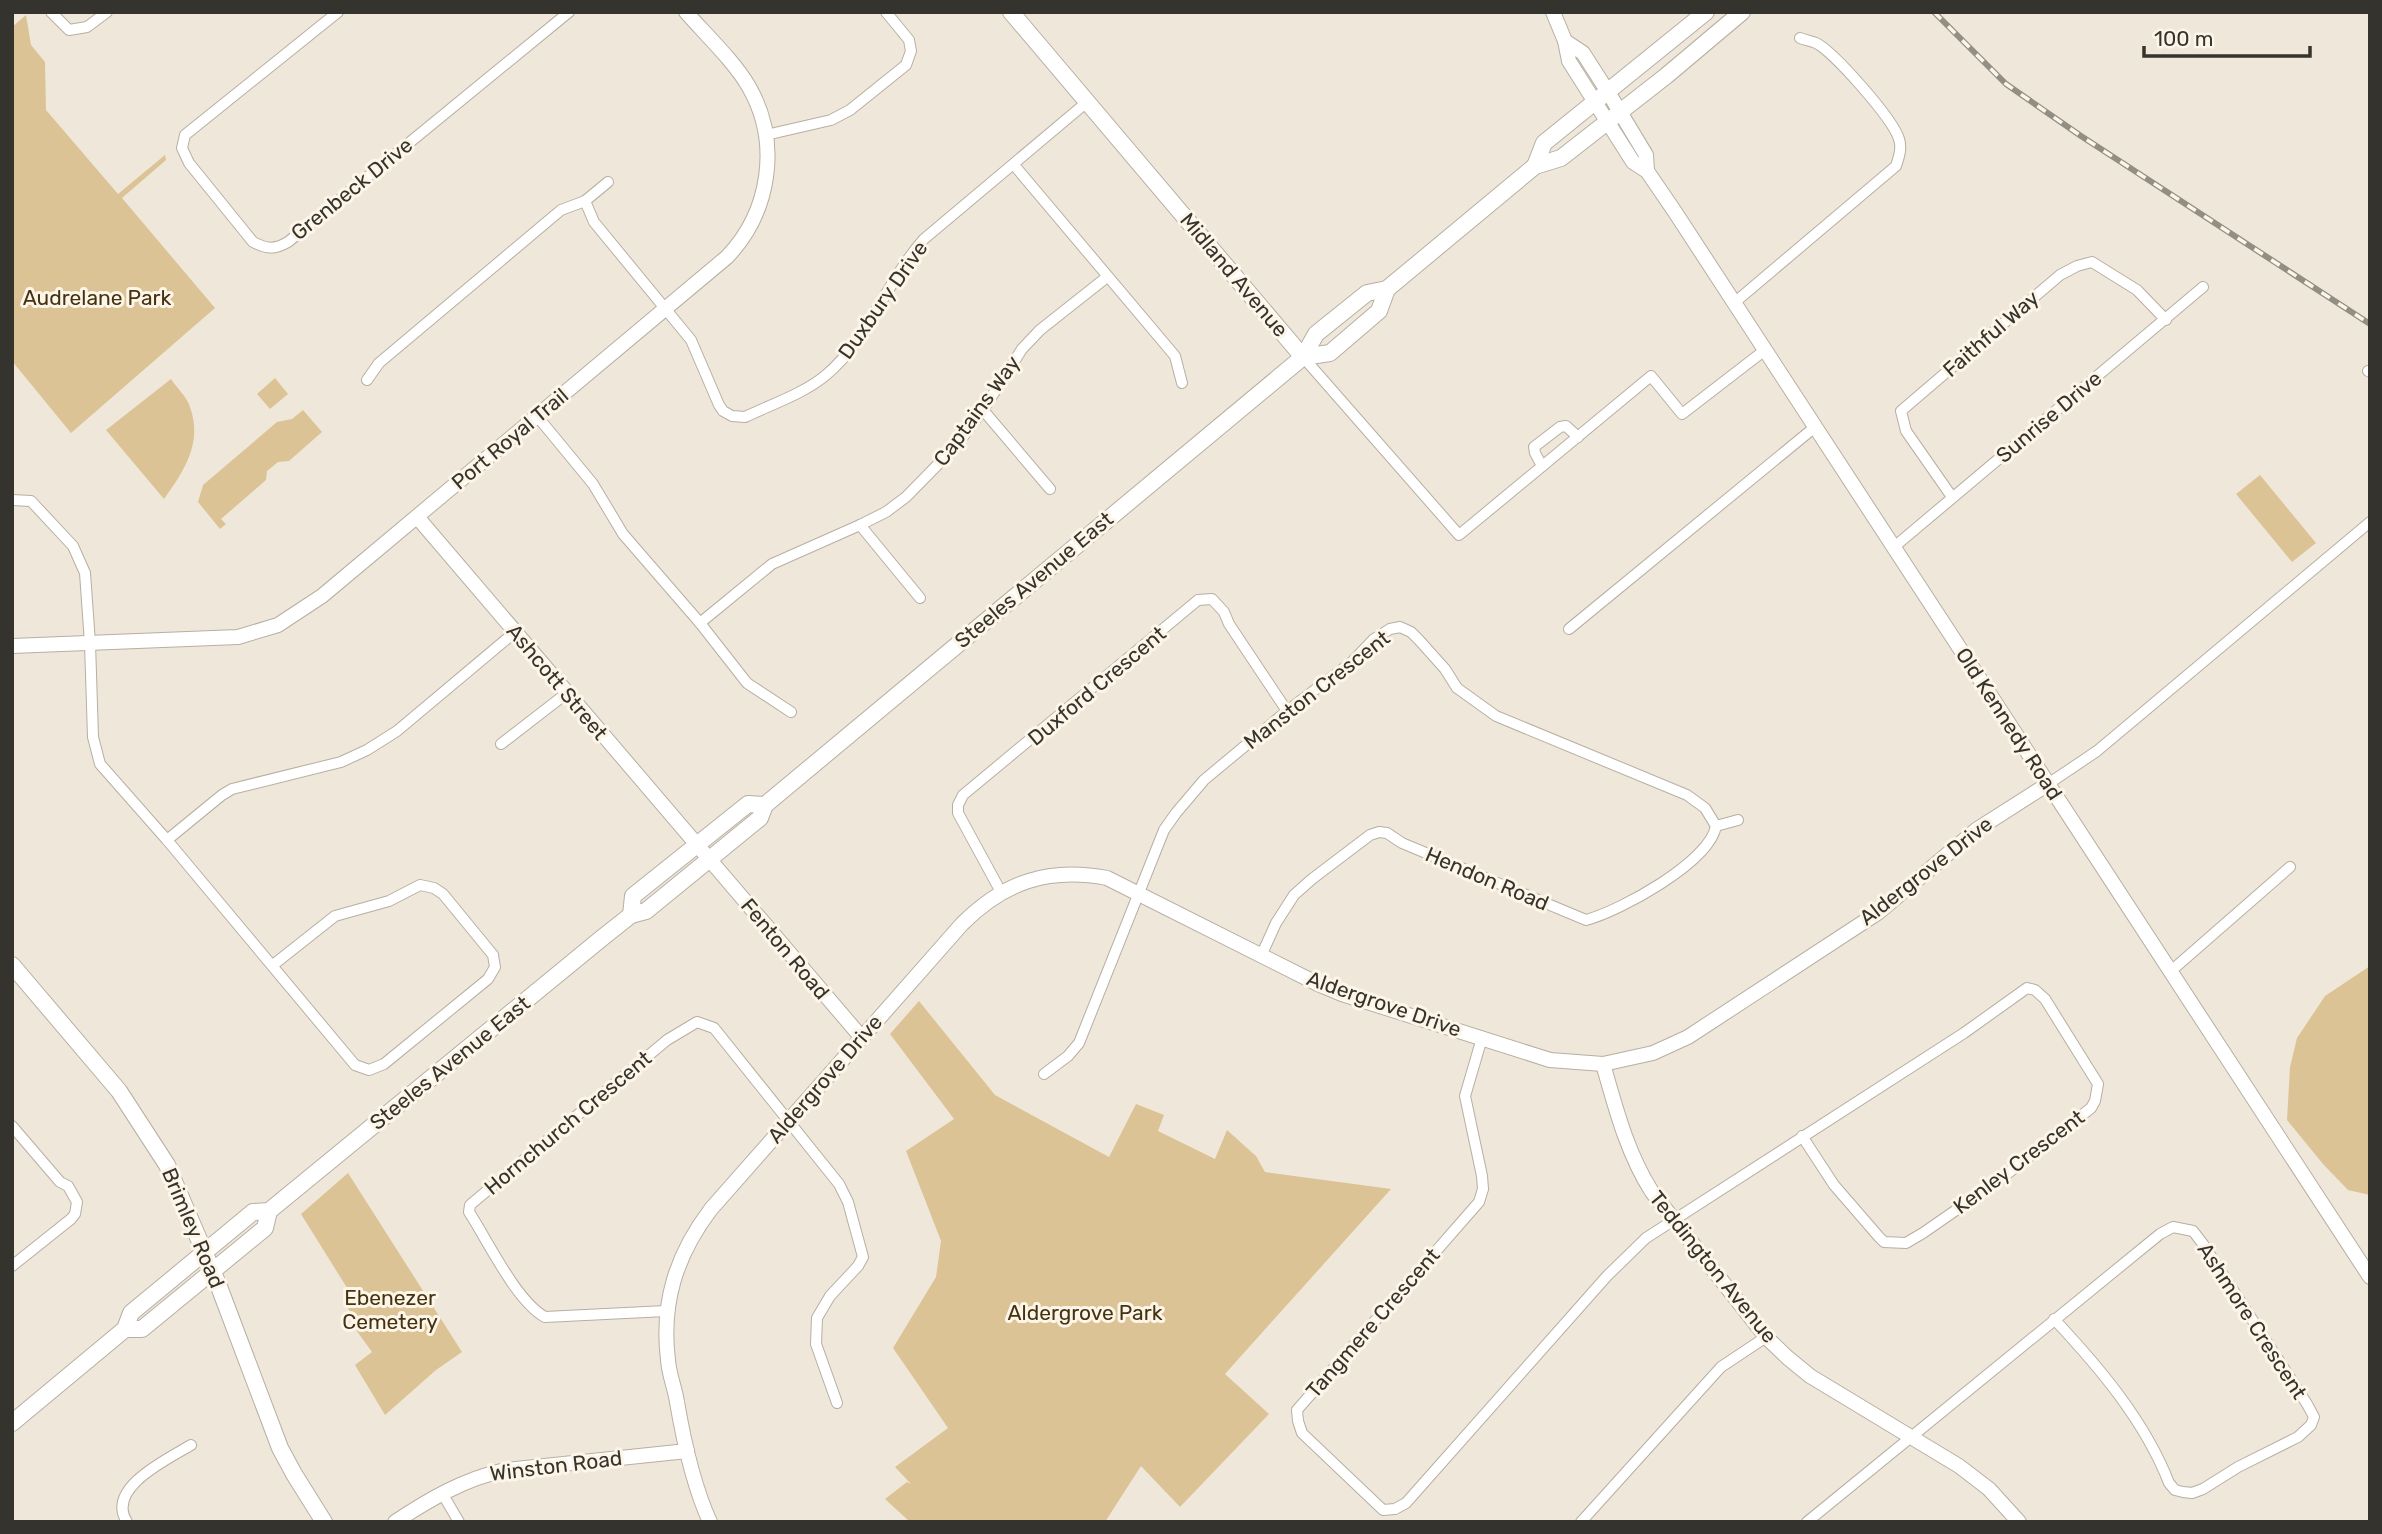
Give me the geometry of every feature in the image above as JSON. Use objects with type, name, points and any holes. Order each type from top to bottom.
[{"type":"main road","name":"Midland Avenue","points":[[1011,12],[1303,357]]},
{"type":"main road","name":"Steeles Avenue East","points":[[1535,166],[1544,143],[1706,12]]},
{"type":"main road","name":"Steeles Avenue East","points":[[12,1423],[125,1329],[131,1313],[253,1212],[269,1211],[631,915],[646,911],[760,818],[765,805],[1303,357],[1315,334],[1367,293],[1387,289],[1535,166],[1561,158],[1742,12]]},
{"type":"main road","name":"Steeles Avenue East","points":[[1303,357],[1330,353],[1379,311],[1387,289]]},
{"type":"main road","name":"Steeles Avenue East","points":[[631,915],[633,896],[748,804],[765,805]]},
{"type":"main road","name":"Brimley Road","points":[[12,965],[120,1091],[167,1166],[205,1252],[280,1448],[324,1522]]},
{"type":"main road","name":"Steeles Avenue East","points":[[125,1329],[142,1329],[265,1228],[269,1211]]},
{"type":"street","points":[[51,12],[69,30],[87,27],[107,12]]},
{"type":"street","name":"Grenbeck Drive","points":[[338,12],[185,135],[182,148],[189,163],[253,242],[267,249],[288,242],[569,12]]},
{"type":"street","name":"Port Royal Trail","points":[[12,646],[227,638],[268,629],[288,620],[322,596],[418,518],[727,257],[748,232],[765,191],[768,161],[766,135],[750,88],[686,12]]},
{"type":"street","points":[[766,135],[831,120],[841,115],[906,65],[911,51],[909,40],[886,12]]},
{"type":"street","name":"Old Kennedy Road","points":[[1553,12],[1565,41],[1583,53],[1633,162],[1647,171],[2370,1277]]},
{"type":"street","points":[[1734,303],[1896,166],[1901,153],[1899,138],[1882,110],[1817,43],[1800,38]]},
{"type":"street","name":"Duxbury Drive","points":[[665,309],[691,340],[719,405],[732,416],[744,417],[817,382],[833,369],[875,312],[916,248],[1087,102]]},
{"type":"street","points":[[1014,165],[1175,356],[1182,383]]},
{"type":"street","points":[[367,380],[379,363],[561,210],[585,201],[608,182]]},
{"type":"street","points":[[585,201],[594,222],[665,309]]},
{"type":"street","name":"Faithful Way","points":[[1952,497],[1906,431],[1901,411],[2060,275],[2092,262],[2137,290],[2166,320]]},
{"type":"street","name":"Captains Way","points":[[700,623],[772,564],[886,512],[906,497],[956,446],[1022,349],[1040,330],[1107,277]]},
{"type":"street","name":"Sunrise Drive","points":[[1894,547],[2203,287]]},
{"type":"street","points":[[1578,437],[1566,426],[1560,426],[1534,447],[1542,466],[1578,437],[1651,376],[1682,414],[1765,350]]},
{"type":"street","name":"Midland Avenue","points":[[1303,357],[1459,536],[1542,466]]},
{"type":"street","points":[[983,410],[1050,489]]},
{"type":"street","points":[[537,416],[593,484],[623,534],[700,623],[747,683],[791,712]]},
{"type":"street","points":[[1569,629],[1815,427]]},
{"type":"street","points":[[12,500],[31,501],[66,537],[78,554],[85,573],[93,737],[100,764],[355,1065],[369,1070],[384,1063],[488,979],[495,967],[493,955],[443,894],[420,885],[388,901],[335,916],[273,965]]},
{"type":"street","name":"Ashcott Street","points":[[418,518],[709,859]]},
{"type":"street","name":"Aldergrove Drive","points":[[710,1522],[687,1451],[668,1363],[666,1311],[679,1263],[701,1223],[788,1122],[962,924],[1001,892],[1057,874],[1073,873],[1107,878],[1318,984],[1550,1060],[1603,1064],[1653,1053],[1688,1037],[1879,912],[1976,830],[2097,751],[2370,522]]},
{"type":"street","points":[[860,525],[920,598]]},
{"type":"street","name":"Duxford Crescent","points":[[1001,892],[958,813],[958,804],[963,795],[1198,600],[1212,599],[1224,612],[1229,625],[1287,711]]},
{"type":"street","name":"Manston Crescent","points":[[1044,1074],[1079,1043],[1164,830],[1175,813],[1204,780],[1287,711],[1352,662],[1374,639],[1390,629],[1400,627],[1411,632],[1457,688],[1496,716],[1687,795],[1705,808],[1716,827]]},
{"type":"street","points":[[167,840],[232,789],[341,762],[384,740],[515,632]]},
{"type":"street","points":[[501,744],[567,693]]},
{"type":"street","points":[[1716,827],[1738,820]]},
{"type":"street","name":"Hendon Road","points":[[1261,956],[1276,923],[1294,895],[1363,840],[1379,832],[1387,833],[1402,843],[1586,919],[1601,916],[1664,883],[1709,844],[1716,827]]},
{"type":"street","name":"Fenton Road","points":[[709,859],[862,1038]]},
{"type":"street","points":[[2171,971],[2290,867]]},
{"type":"street","name":"Kenley Crescent","points":[[1674,1220],[1802,1136],[1964,1033],[2027,988],[2035,990],[2045,999],[2098,1084],[2091,1108],[1998,1181],[1906,1243],[1884,1242],[1879,1237],[1833,1185],[1802,1136]]},
{"type":"street","name":"Hornchurch Crescent","points":[[666,1311],[545,1317],[536,1312],[518,1290],[469,1212],[470,1205],[667,1040],[697,1022],[714,1028],[788,1122]]},
{"type":"street","name":"Tangmere Crescent","points":[[1482,1038],[1465,1096],[1482,1176],[1483,1189],[1479,1202],[1297,1410],[1302,1433],[1371,1500],[1383,1510],[1395,1509],[1406,1503],[1607,1276],[1646,1238],[1674,1220]]},
{"type":"street","name":"Teddington Avenue","points":[[1603,1064],[1636,1168],[1766,1337],[1810,1376],[1959,1466],[1989,1489],[2019,1522]]},
{"type":"street","points":[[788,1122],[839,1184],[848,1202],[863,1257],[830,1296],[817,1318],[816,1345],[837,1403]]},
{"type":"street","points":[[12,1126],[60,1182],[68,1186],[77,1202],[71,1219],[12,1266]]},
{"type":"street","name":"Ashmore Crescent","points":[[1807,1522],[2054,1319],[2160,1234],[2173,1227],[2193,1231],[2235,1291],[2307,1404],[2314,1417],[2311,1425],[2298,1437],[2238,1467],[2203,1489],[2192,1493],[2175,1490],[2127,1407],[2079,1345],[2054,1319]]},
{"type":"street","points":[[1581,1522],[1721,1367],[1766,1337]]},
{"type":"street","points":[[127,1522],[122,1508],[125,1493],[160,1462],[191,1444]]},
{"type":"street","name":"Winston Road","points":[[395,1522],[442,1493],[485,1474],[687,1451]]},
{"type":"street","points":[[442,1493],[459,1522]]},
{"type":"green space","name":"Audrelane Park","points":[[26,15],[31,45],[45,62],[46,110],[118,194],[165,155],[166,160],[122,198],[215,308],[71,433],[12,361],[12,27]]},
{"type":"green space","points":[[275,378],[288,394],[270,409],[257,394]]},
{"type":"green space","points":[[171,379],[189,403],[194,433],[193,445],[184,467],[164,499],[106,430]]},
{"type":"green space","points":[[303,410],[322,432],[289,461],[278,462],[267,471],[266,480],[221,519],[226,524],[220,529],[198,502],[203,485],[277,422],[292,419]]},
{"type":"green space","points":[[2260,475],[2316,543],[2292,562],[2236,494]]},
{"type":"green space","points":[[2370,966],[2370,1195],[2348,1190],[2287,1120],[2290,1067],[2297,1038],[2325,996]]},
{"type":"green space","name":"Aldergrove Park","points":[[919,1001],[995,1095],[1109,1157],[1136,1104],[1164,1115],[1158,1131],[1215,1159],[1227,1130],[1256,1156],[1265,1172],[1391,1189],[1225,1374],[1269,1414],[1180,1507],[1141,1466],[1105,1522],[910,1522],[885,1499],[907,1482],[911,1484],[895,1467],[948,1428],[893,1348],[936,1277],[941,1241],[906,1151],[954,1119],[890,1034]]},
{"type":"green space","name":"Ebenezer Cemetery","points":[[348,1173],[462,1352],[436,1370],[385,1415],[355,1365],[372,1352],[356,1330],[344,1296],[349,1291],[301,1214]]},
{"type":"railway","points":[[1934,12],[2006,84],[2081,136],[2370,324]]}]
